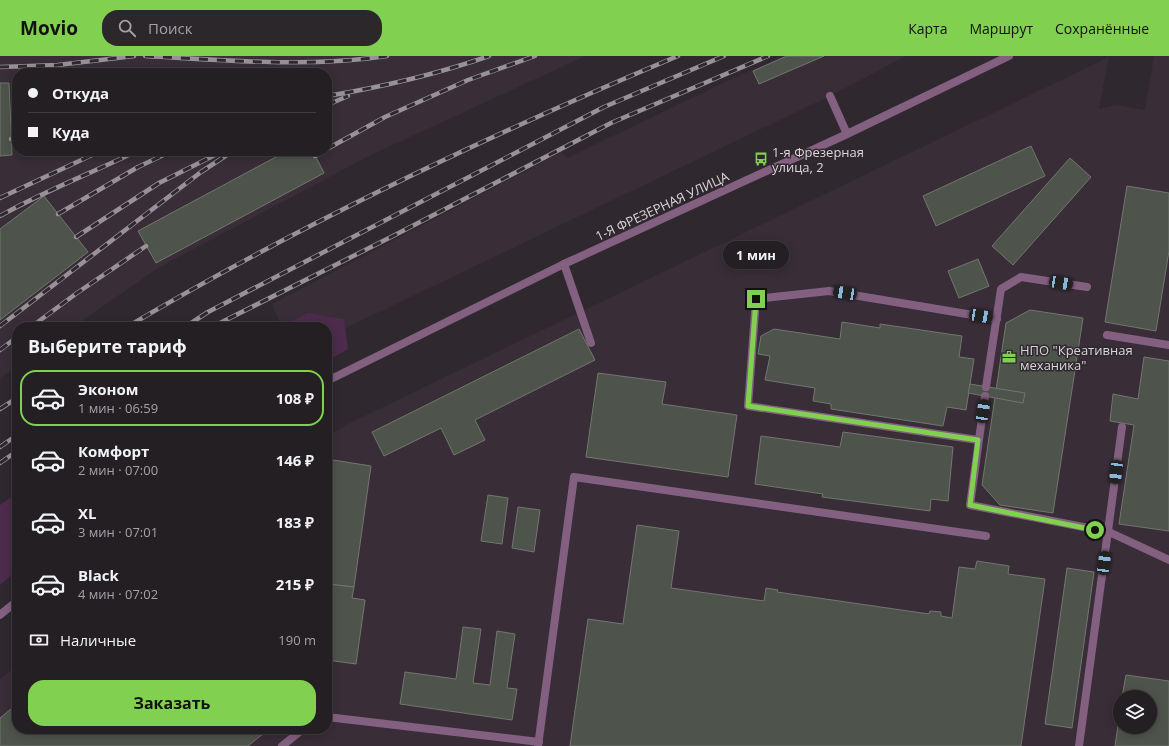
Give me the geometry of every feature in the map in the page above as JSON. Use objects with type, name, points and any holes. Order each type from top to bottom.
[{"type":"street","name":"1-Я ФРЕЗЕРНАЯ УЛИЦА","points":[[332,379],[564,264],[846,134],[1009,56]]},
{"type":"street","points":[[830,96],[846,134]]},
{"type":"street","points":[[564,264],[591,343]]},
{"type":"street","points":[[986,387],[1001,288],[1021,277],[1087,288]]},
{"type":"street","points":[[978,440],[748,406],[756,299],[829,291],[997,319]]},
{"type":"street","points":[[1107,336],[1169,345]]},
{"type":"street","points":[[985,396],[970,505],[1109,532],[1169,560]]},
{"type":"street","points":[[1079,746],[1122,427]]},
{"type":"street","points":[[332,718],[538,744],[574,477],[986,536]]},
{"type":"street","points":[[0,615],[12,605]]},
{"type":"street","points":[[282,746],[297,734]]},
{"type":"shaded area","points":[[0,56],[585,56],[369,156],[158,268],[80,322],[12,322],[12,370],[0,378]]},
{"type":"shaded area","points":[[783,56],[906,56],[830,96],[332,335],[332,322],[280,322],[272,304],[562,152],[567,158]]},
{"type":"shaded area","points":[[1154,56],[1169,56],[1169,746],[0,746],[0,679],[12,669],[12,734],[332,734],[332,433],[348,424],[1109,57],[1099,109],[1116,105],[1145,110]]},
{"type":"shaded area","points":[[308,313],[344,319],[348,349],[332,358],[332,322],[291,322]]},
{"type":"shaded area","points":[[12,497],[12,574],[0,585],[0,505]]},
{"type":"building","points":[[787,56],[824,56],[759,84],[753,71]]},
{"type":"building","points":[[0,83],[9,83],[12,155],[0,156]]},
{"type":"building","points":[[1031,146],[1045,176],[936,226],[923,196]]},
{"type":"building","points":[[278,156],[316,156],[324,173],[156,263],[138,231]]},
{"type":"building","points":[[1070,158],[1091,177],[1013,265],[992,246]]},
{"type":"building","points":[[1127,186],[1169,193],[1169,251],[1156,331],[1105,322]]},
{"type":"building","points":[[44,196],[88,252],[0,320],[0,229]]},
{"type":"building","points":[[978,259],[989,286],[959,298],[948,271]]},
{"type":"building","points":[[1030,310],[1083,318],[1053,513],[1000,505],[982,485],[1006,323]]},
{"type":"building","points":[[842,322],[880,328],[880,324],[962,336],[959,357],[974,359],[966,410],[947,407],[943,426],[831,409],[831,404],[813,401],[815,388],[765,380],[770,356],[758,354],[761,336],[774,329],[840,339]]},
{"type":"building","points":[[579,329],[595,360],[475,420],[485,440],[454,455],[441,428],[384,456],[372,432]]},
{"type":"building","points":[[1144,357],[1169,361],[1169,531],[1119,524],[1134,425],[1110,421],[1113,394],[1138,399]]},
{"type":"building","points":[[598,373],[666,382],[662,404],[737,415],[728,477],[586,457]]},
{"type":"building","points":[[970,384],[1025,393],[1023,403],[968,393]]},
{"type":"building","points":[[843,432],[953,447],[948,501],[931,499],[930,511],[822,497],[823,494],[755,484],[761,436],[840,447]]},
{"type":"building","points":[[332,460],[371,466],[354,587],[332,585]]},
{"type":"building","points":[[488,495],[508,498],[502,544],[481,541]]},
{"type":"building","points":[[518,507],[540,510],[534,552],[512,548]]},
{"type":"building","points":[[637,525],[679,531],[671,588],[764,601],[766,588],[778,590],[777,592],[929,614],[930,611],[941,612],[941,616],[952,618],[959,567],[975,569],[977,561],[1009,566],[1008,574],[1045,579],[1021,746],[570,746],[588,619],[623,624]]},
{"type":"building","points":[[1067,568],[1094,572],[1072,728],[1045,724]]},
{"type":"building","points":[[332,585],[354,587],[352,598],[365,600],[356,664],[332,661]]},
{"type":"building","points":[[463,627],[481,629],[473,683],[490,685],[497,631],[515,634],[507,688],[517,689],[512,720],[400,704],[405,672],[456,679]]},
{"type":"building","points":[[1126,675],[1169,681],[1169,746],[1115,746],[1117,734],[1157,734],[1157,690],[1123,690]]},
{"type":"building","points":[[12,708],[12,734],[263,734],[248,746],[0,746],[0,718]]},
{"type":"railway","points":[[0,67],[58,65],[134,56]]},
{"type":"railway","points":[[145,56],[266,62],[327,62],[387,56]]},
{"type":"railway","points":[[332,95],[409,79],[449,69],[489,56]]},
{"type":"railway","points":[[332,146],[385,117],[468,80],[535,56]]},
{"type":"railway","points":[[136,322],[261,252],[398,182],[537,117],[678,56]]},
{"type":"railway","points":[[193,322],[208,312],[604,107],[724,56]]},
{"type":"railway","points":[[222,322],[393,236],[611,123],[768,56]]},
{"type":"railway","points":[[332,103],[348,96]]},
{"type":"railway","points":[[0,198],[90,156]]},
{"type":"railway","points":[[0,216],[34,198],[126,156]]},
{"type":"railway","points":[[58,214],[138,167],[161,156]]},
{"type":"railway","points":[[76,237],[159,183],[213,156]]},
{"type":"railway","points":[[0,326],[201,172],[225,156]]},
{"type":"railway","points":[[38,322],[146,246]]},
{"type":"railway","points":[[0,350],[12,341]]},
{"type":"railway","points":[[0,409],[12,401]]},
{"type":"railway","points":[[0,447],[12,439]]},
{"type":"railway","points":[[0,463],[12,455]]},
{"type":"place","name":"1-я Фрезерная улица, 2","points":[[761,159]]},
{"type":"place","name":"НПО \"Креативная механика\"","points":[[1009,357]]},
{"type":"route","points":[[756,299],[748,406],[978,440],[970,505],[1095,530]]}]
